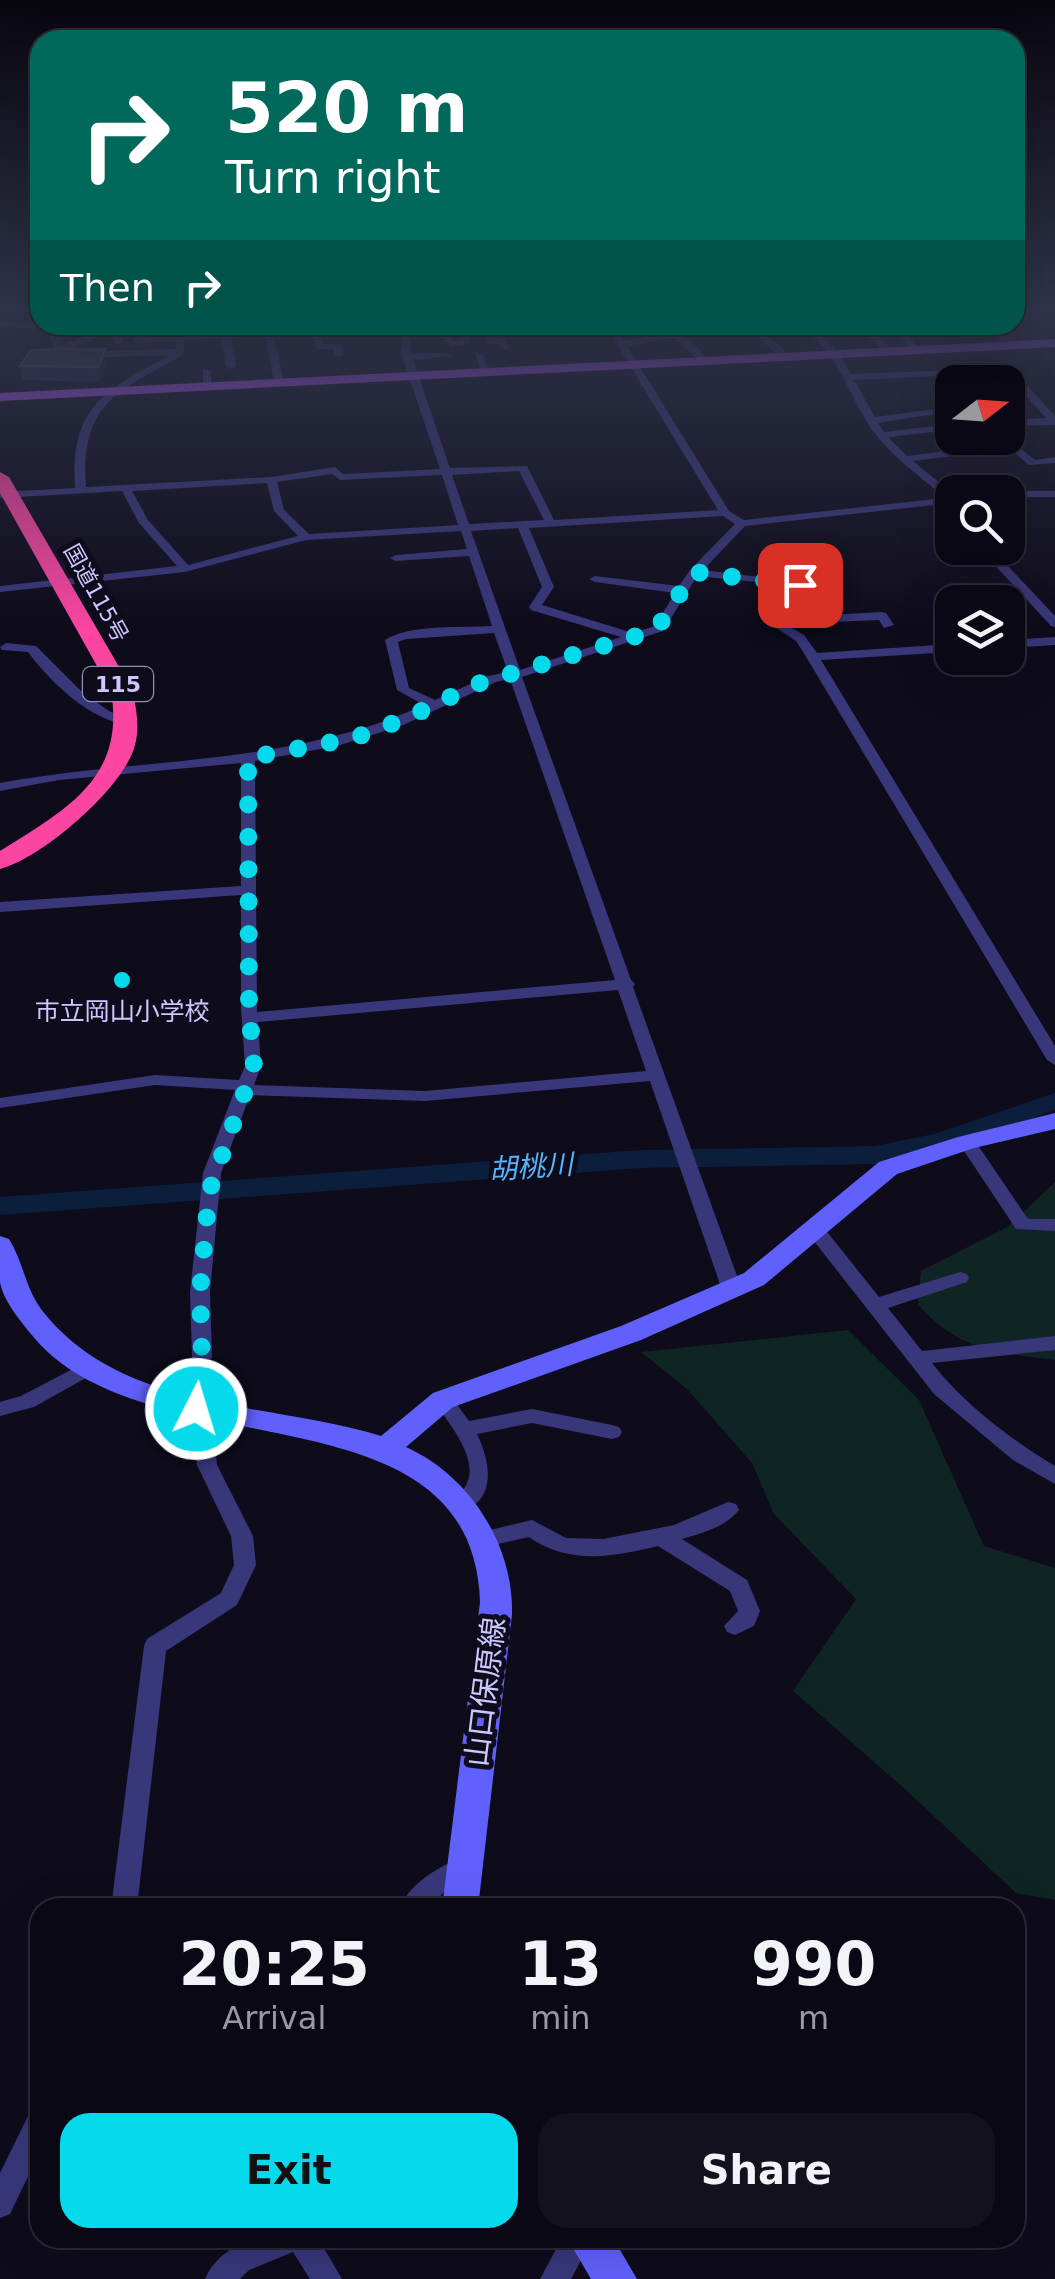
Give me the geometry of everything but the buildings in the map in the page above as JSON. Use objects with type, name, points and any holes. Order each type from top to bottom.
[{"type":"highway","name":"国道115号","points":[[3,488],[122,691],[129,722]]},
{"type":"highway","name":"115","points":[[0,862],[70,815],[116,769],[129,722]]},
{"type":"main road","points":[[388,1448],[411,1423],[443,1400],[552,1363],[732,1290],[766,1270],[874,1175],[900,1162],[1055,1121]]},
{"type":"main road","name":"山口保原線","points":[[0,1245],[20,1306],[47,1336],[86,1369],[196,1409],[308,1427],[388,1448],[428,1472],[460,1505],[481,1540],[493,1572],[497,1619],[461,1898]]},
{"type":"main road","points":[[595,2248],[616,2279]]},
{"type":"street","points":[[82,491],[78,455],[91,416]]},
{"type":"street","points":[[428,416],[732,1290]]},
{"type":"street","points":[[666,416],[725,513],[742,523],[935,502]]},
{"type":"street","points":[[869,416],[881,435],[935,484]]},
{"type":"street","points":[[872,421],[904,416]]},
{"type":"street","points":[[1025,422],[1054,421]]},
{"type":"street","points":[[881,435],[935,429]]},
{"type":"street","points":[[907,460],[937,455]]},
{"type":"street","points":[[1023,455],[1033,463],[1055,460]]},
{"type":"street","points":[[3,488],[82,491],[271,480],[335,470],[340,477],[523,468],[551,524]]},
{"type":"street","points":[[271,480],[277,508],[306,537]]},
{"type":"street","points":[[125,488],[143,520],[185,568]]},
{"type":"street","points":[[1025,494],[1055,494]]},
{"type":"street","points":[[0,588],[185,568],[306,537],[725,513]]},
{"type":"street","points":[[0,787],[116,769],[248,758],[354,738],[477,684],[659,628],[694,572],[742,523]]},
{"type":"street","points":[[522,525],[548,587],[535,607],[635,637]]},
{"type":"street","points":[[396,558],[475,552]]},
{"type":"street","points":[[1001,565],[1055,623]]},
{"type":"street","points":[[694,572],[799,592],[784,619]]},
{"type":"street","points":[[594,579],[682,590]]},
{"type":"street","points":[[888,625],[882,616],[772,621],[800,638],[1055,1060]]},
{"type":"street","points":[[434,704],[403,690],[391,640],[404,635],[499,629]]},
{"type":"street","points":[[1025,643],[1055,641]]},
{"type":"street","points":[[6,646],[32,649],[52,672],[113,721],[129,722]]},
{"type":"street","points":[[812,657],[935,649]]},
{"type":"street","points":[[125,1898],[155,1646],[229,1599],[244,1574],[242,1536],[210,1476],[204,1433],[191,1386],[202,1357],[200,1292],[212,1173],[254,1066],[250,1018],[248,758]]},
{"type":"street","points":[[0,907],[248,890]]},
{"type":"street","points":[[250,1018],[627,984]]},
{"type":"street","points":[[0,1104],[155,1080],[231,1084],[247,1090],[425,1096],[657,1075]]},
{"type":"street","points":[[967,1142],[1023,1226],[1055,1225]]},
{"type":"street","points":[[813,1228],[948,1394],[1020,1455],[1055,1476]]},
{"type":"street","points":[[876,1305],[960,1278]]},
{"type":"street","points":[[918,1358],[1055,1343]]},
{"type":"street","points":[[0,1409],[27,1402],[86,1369]]},
{"type":"street","points":[[443,1400],[466,1429],[476,1454],[478,1479],[470,1499],[460,1505]]},
{"type":"street","points":[[466,1429],[532,1416],[612,1432]]},
{"type":"street","points":[[481,1540],[522,1528],[532,1528],[568,1548],[662,1537],[717,1520],[728,1510]]},
{"type":"street","points":[[662,1537],[739,1586],[749,1611],[746,1620],[736,1626]]},
{"type":"street","points":[[421,1898],[436,1882],[462,1869]]},
{"type":"street","points":[[0,2204],[30,2146]]},
{"type":"street","points":[[220,2279],[239,2259],[266,2248]]},
{"type":"street","points":[[307,2248],[327,2279]]},
{"type":"street","points":[[556,2279],[573,2248]]},
{"type":"green space","points":[[1055,1182],[1055,1360],[980,1347],[932,1319],[918,1304],[921,1271],[1009,1226]]},
{"type":"green space","points":[[848,1330],[919,1400],[984,1546],[1055,1568],[1055,1900],[1016,1893],[793,1691],[856,1599],[774,1514],[752,1463],[687,1389],[641,1352]]},
{"type":"waterway","name":"胡桃川","points":[[0,1206],[641,1159],[875,1155],[944,1140],[1055,1101]]},
{"type":"place","name":"市立岡山小学校","points":[[122,980]]},
{"type":"route","points":[[196,1409],[191,1386],[202,1357],[204,1322],[200,1292],[212,1173],[254,1066],[249,1008],[248,758],[354,738],[477,684],[656,630],[694,572],[800,585]]}]
